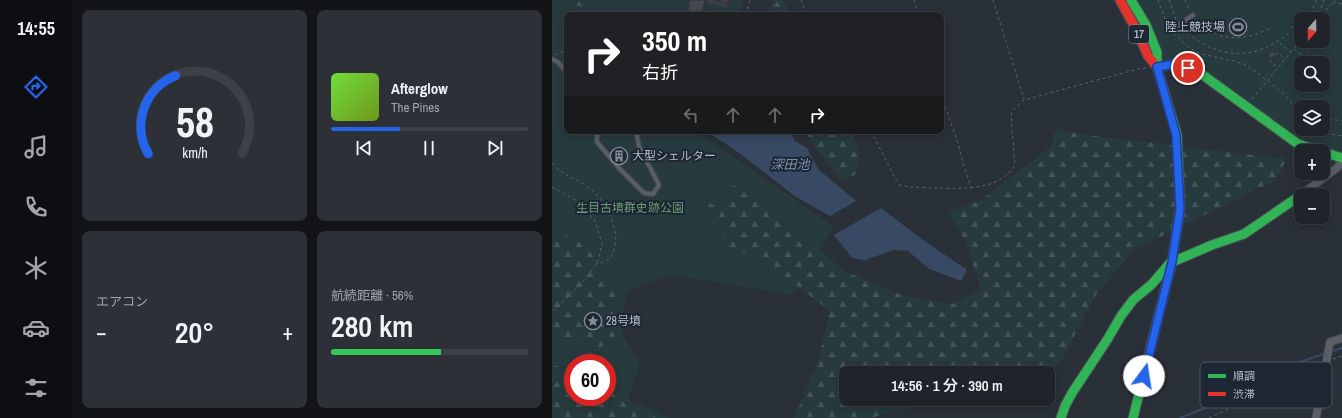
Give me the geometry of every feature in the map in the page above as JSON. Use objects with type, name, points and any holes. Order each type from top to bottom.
[{"type":"street","name":"17","points":[[1120,0],[1137,31],[1148,56],[1157,67]]},
{"type":"street","name":"17","points":[[1131,0],[1146,25],[1157,52],[1157,67],[1176,135],[1180,209],[1172,262],[1133,418]]},
{"type":"street","points":[[1157,67],[1176,64],[1200,72],[1298,144]]},
{"type":"street","points":[[1310,188],[1338,167],[1342,159],[1330,155]]},
{"type":"street","points":[[1061,418],[1072,393],[1124,311],[1133,300],[1152,284],[1172,262],[1212,245],[1244,234],[1294,200]]},
{"type":"street","points":[[1326,362],[1330,342],[1342,338]]},
{"type":"street","points":[[1316,418],[1318,408]]},
{"type":"lane","points":[[1172,30],[1193,15]]},
{"type":"lane","points":[[552,59],[558,62],[564,69]]},
{"type":"lane","points":[[597,134],[597,142],[619,168],[644,193],[653,194],[659,185],[639,146],[637,134]]},
{"type":"path","points":[[747,12],[750,0]]},
{"type":"path","points":[[802,0],[806,12]]},
{"type":"path","points":[[914,0],[917,12]]},
{"type":"path","points":[[993,0],[1024,100]]},
{"type":"path","points":[[1158,0],[1165,19],[1172,30],[1188,47],[1201,54],[1244,64],[1284,94],[1294,106]]},
{"type":"path","points":[[1169,0],[1176,19],[1192,37],[1211,48],[1224,52],[1237,53],[1258,51],[1279,41],[1290,32]]},
{"type":"path","points":[[1185,0],[1200,24],[1209,30],[1228,37],[1244,38],[1254,36],[1272,27]]},
{"type":"path","points":[[1311,12],[1317,0]]},
{"type":"path","points":[[1320,12],[1324,0]]},
{"type":"path","points":[[1324,12],[1335,0]]},
{"type":"path","points":[[1333,2],[1342,4]]},
{"type":"path","points":[[1291,26],[1294,30]]},
{"type":"path","points":[[1280,43],[1291,52]]},
{"type":"path","points":[[1250,101],[1294,49],[1303,56]]},
{"type":"path","points":[[552,55],[564,50]]},
{"type":"path","points":[[1278,68],[1270,61],[1270,59],[1276,53],[1285,59]]},
{"type":"path","points":[[873,134],[900,185],[909,187],[972,188],[994,183],[1012,171],[1015,165],[1010,116],[1012,111],[1024,100],[1138,69],[1157,67]]},
{"type":"path","points":[[944,103],[972,188]]},
{"type":"path","points":[[1330,119],[1342,121]]},
{"type":"path","points":[[1330,134],[1342,136]]},
{"type":"path","points":[[552,163],[560,172],[585,185],[602,200],[609,210],[617,236],[613,255],[606,262],[596,264]]},
{"type":"path","points":[[552,187],[581,204],[595,221],[602,243],[598,261],[583,282],[552,312]]},
{"type":"path","points":[[1326,362],[1342,356]]},
{"type":"path","points":[[1211,418],[1229,408]]},
{"type":"green space","name":"生目古墳群史跡公園","points":[[552,0],[744,0],[741,12],[564,12],[564,134],[701,134],[834,227],[793,295],[671,275],[626,291],[621,331],[640,365],[628,399],[670,418],[552,418]]},
{"type":"green space","points":[[558,0],[593,0],[589,9]]},
{"type":"green space","points":[[773,0],[782,0],[787,5],[789,12],[768,12]]},
{"type":"green space","points":[[1131,0],[1342,0],[1342,158],[1330,154],[1330,144],[1298,144],[1200,73],[1165,66]]},
{"type":"green space","points":[[1057,128],[1079,134],[1286,159],[1277,179],[1134,250],[1095,296],[1062,360],[1055,366],[839,366],[839,406],[918,406],[870,418],[794,418],[817,365],[830,311],[770,265],[727,246],[719,218],[703,201],[726,209],[725,187],[747,185],[844,271],[904,296],[952,304],[981,290],[965,240],[949,212],[980,201],[1050,147]]},
{"type":"green space","points":[[806,134],[851,134],[859,157],[858,168],[856,174],[841,181]]},
{"type":"green space","points":[[552,229],[587,246],[618,301],[614,338],[590,354],[583,354],[583,343],[562,340],[557,331],[552,331]]},
{"type":"green space","points":[[552,365],[564,368],[564,406],[616,406],[616,389],[626,402],[658,418],[552,418]]},
{"type":"water","name":"深田池","points":[[711,134],[792,134],[795,141],[807,148],[818,169],[856,201],[830,216],[796,197],[735,150]]},
{"type":"water","points":[[881,208],[923,240],[967,270],[961,281],[929,269],[908,251],[894,250],[865,260],[852,258],[834,235]]},
{"type":"building","points":[[686,0],[705,0],[703,12],[688,12],[690,1]]},
{"type":"building","points":[[714,0],[728,0],[727,3]]},
{"type":"building","points":[[1272,51],[1276,54],[1272,59],[1268,55]]},
{"type":"waterway","points":[[1330,352],[1342,348]]},
{"type":"waterway","points":[[1300,362],[1326,353]]},
{"type":"waterway","points":[[1180,418],[1205,408]]},
{"type":"traffic: fast","points":[[1131,0],[1146,25],[1157,52],[1157,67],[1177,135],[1180,209],[1172,262],[1133,418]]},
{"type":"traffic: fast","points":[[1157,67],[1176,64],[1200,73],[1298,144]]},
{"type":"traffic: fast","points":[[1330,154],[1342,158]]},
{"type":"traffic: fast","points":[[1061,418],[1072,393],[1121,316],[1133,300],[1152,284],[1170,263],[1212,245],[1244,234],[1294,200]]},
{"type":"traffic: jam","points":[[1120,0],[1137,31],[1148,56],[1157,67]]},
{"type":"place","name":"陸上競技場","points":[[1238,27]]},
{"type":"place","name":"大型シェルター","points":[[619,156]]},
{"type":"place","name":"28号墳","points":[[593,321]]},
{"type":"route","points":[[1144,376],[1172,262],[1180,209],[1176,135],[1157,67],[1176,64],[1188,68]]}]
